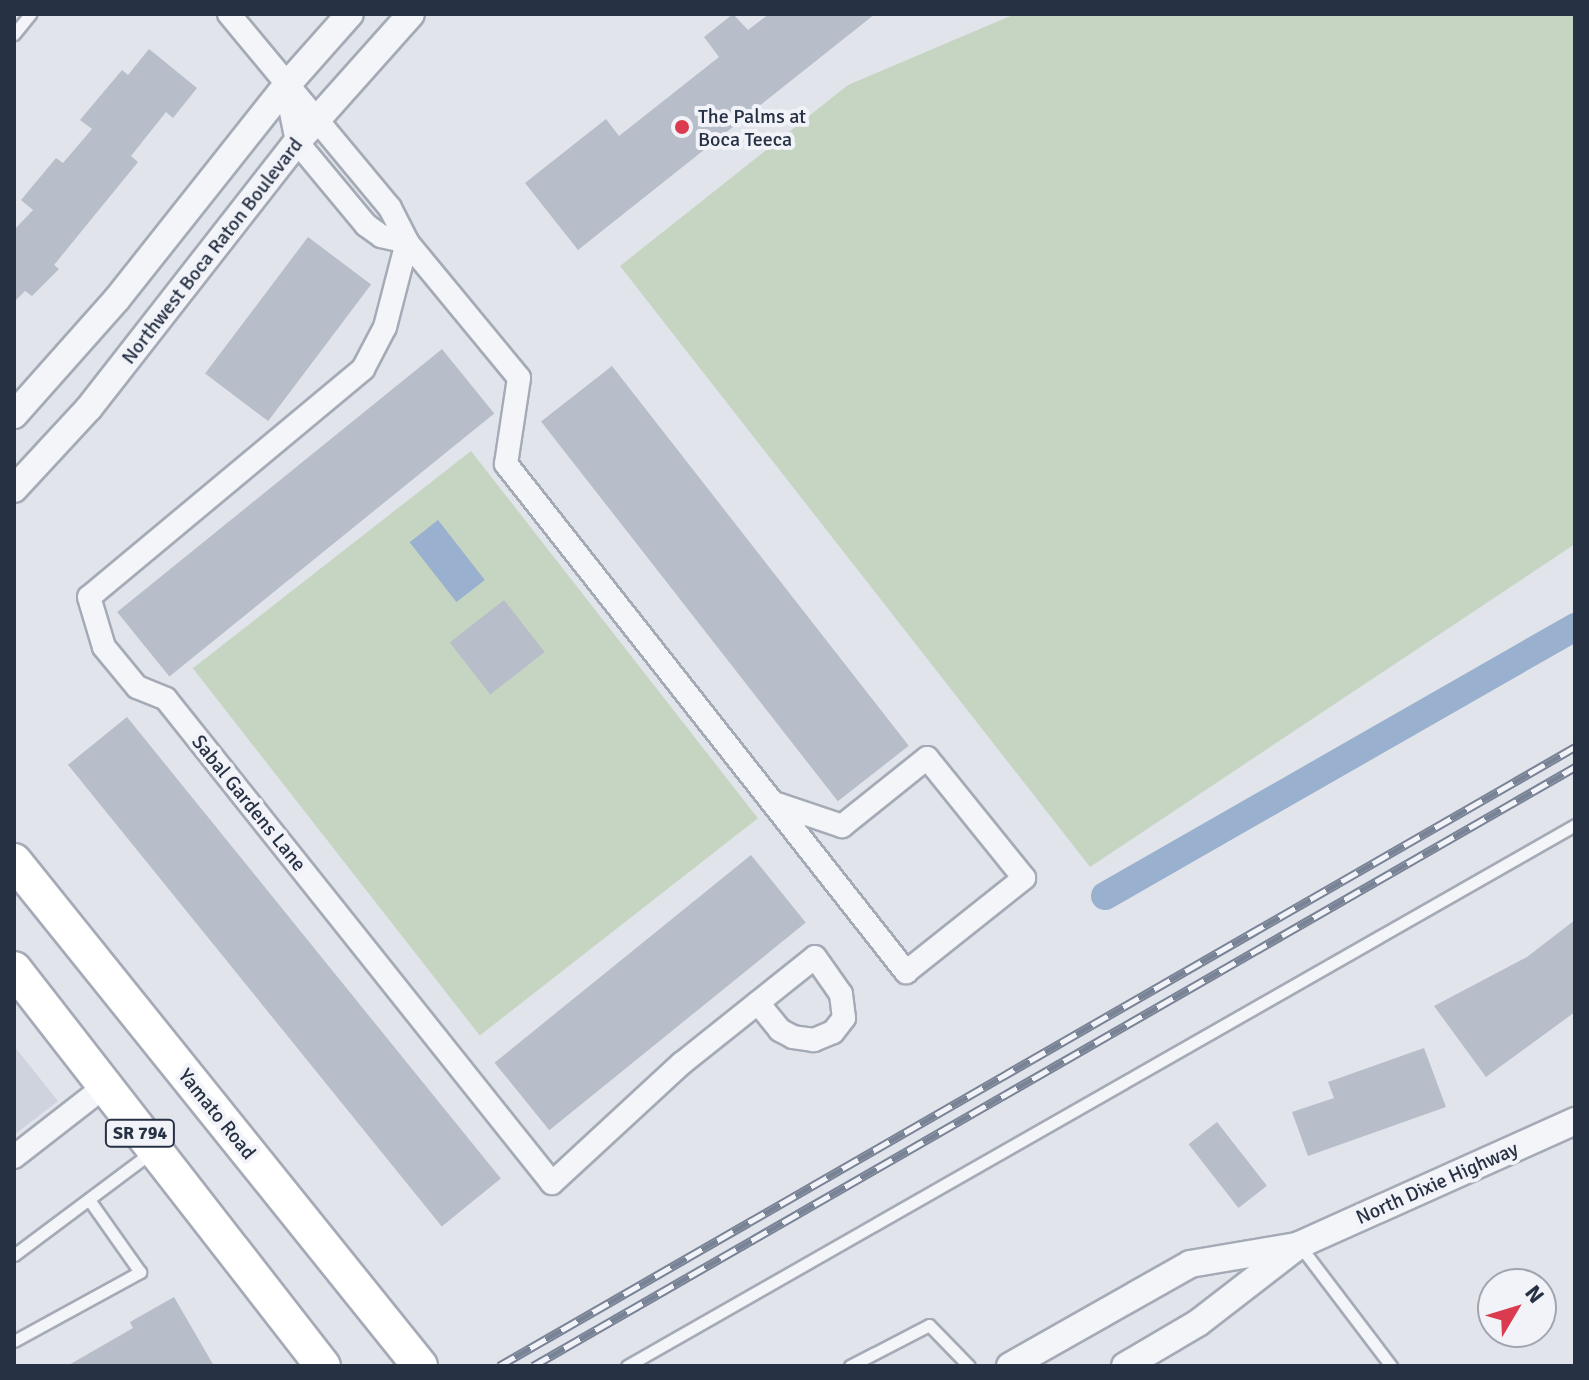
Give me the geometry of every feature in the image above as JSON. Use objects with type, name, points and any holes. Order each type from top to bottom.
[{"type":"main road","name":"Yamato Road","points":[[14,861],[420,1366]]},
{"type":"main road","name":"SR 794","points":[[14,969],[323,1366]]},
{"type":"street","points":[[229,14],[390,208],[407,242],[519,378],[506,464],[906,972],[1024,878],[927,758],[842,826],[774,803]]},
{"type":"street","points":[[14,415],[117,299],[286,86],[350,14]]},
{"type":"street","name":"Northwest Boca Raton Boulevard","points":[[14,489],[89,408],[297,142],[411,14]]},
{"type":"street","points":[[286,86],[297,142],[366,225],[381,236],[407,242]]},
{"type":"street","name":"Sabal Gardens Lane","points":[[407,242],[385,327],[363,369],[89,597],[104,647],[137,687],[166,699],[552,1183],[681,1064],[758,1003]]},
{"type":"street","points":[[14,1157],[104,1087]]},
{"type":"street","name":"North Dixie Highway","points":[[1125,1366],[1198,1323],[1299,1245],[1575,1121]]},
{"type":"street","name":"North Dixie Highway","points":[[1010,1366],[1190,1264],[1299,1245]]},
{"type":"lane","points":[[14,34],[30,14]]},
{"type":"lane","points":[[627,1366],[1575,825]]},
{"type":"lane","points":[[14,1255],[154,1151]]},
{"type":"lane","points":[[14,1341],[140,1272],[90,1201]]},
{"type":"lane","points":[[1299,1245],[1391,1366]]},
{"type":"lane","points":[[850,1366],[929,1325],[969,1366]]},
{"type":"shaded area","points":[[14,1046],[58,1101],[14,1135]]},
{"type":"green space","points":[[1015,14],[1575,14],[1575,544],[1090,867],[620,266],[848,85]]},
{"type":"green space","points":[[471,451],[758,818],[480,1036],[193,668]]},
{"type":"water","points":[[438,520],[485,580],[456,602],[410,542]]},
{"type":"building","name":"The Palms at Boca Teeca","points":[[733,14],[748,30],[769,14],[875,14],[578,250],[525,183],[606,119],[619,136],[719,57],[704,37]]},
{"type":"building","points":[[149,49],[197,88],[173,118],[166,112],[131,156],[138,162],[54,265],[59,269],[32,296],[25,291],[14,302],[14,230],[33,210],[21,200],[56,158],[63,163],[92,129],[80,120],[122,70],[128,75]]},
{"type":"building","points":[[308,237],[371,285],[268,421],[205,374]]},
{"type":"building","points":[[442,349],[494,414],[169,677],[117,612]]},
{"type":"building","points":[[612,366],[909,746],[838,801],[541,421]]},
{"type":"building","points":[[504,600],[545,652],[490,694],[450,642]]},
{"type":"building","points":[[127,717],[501,1179],[442,1226],[68,765]]},
{"type":"building","points":[[751,855],[806,923],[549,1130],[495,1063]]},
{"type":"building","points":[[1575,920],[1575,1012],[1486,1077],[1434,1006],[1527,957]]},
{"type":"building","points":[[1424,1048],[1446,1107],[1308,1156],[1292,1112],[1334,1098],[1328,1082]]},
{"type":"building","points":[[1217,1122],[1267,1186],[1239,1208],[1189,1144]]},
{"type":"building","points":[[174,1297],[214,1366],[67,1366],[133,1328],[130,1322]]},
{"type":"waterway","points":[[1105,896],[1575,627]]},
{"type":"railway","points":[[499,1366],[1575,747]]},
{"type":"railway","points":[[533,1366],[1575,767]]},
{"type":"place","name":"The Palms at Boca Teeca","points":[[682,127]]}]
